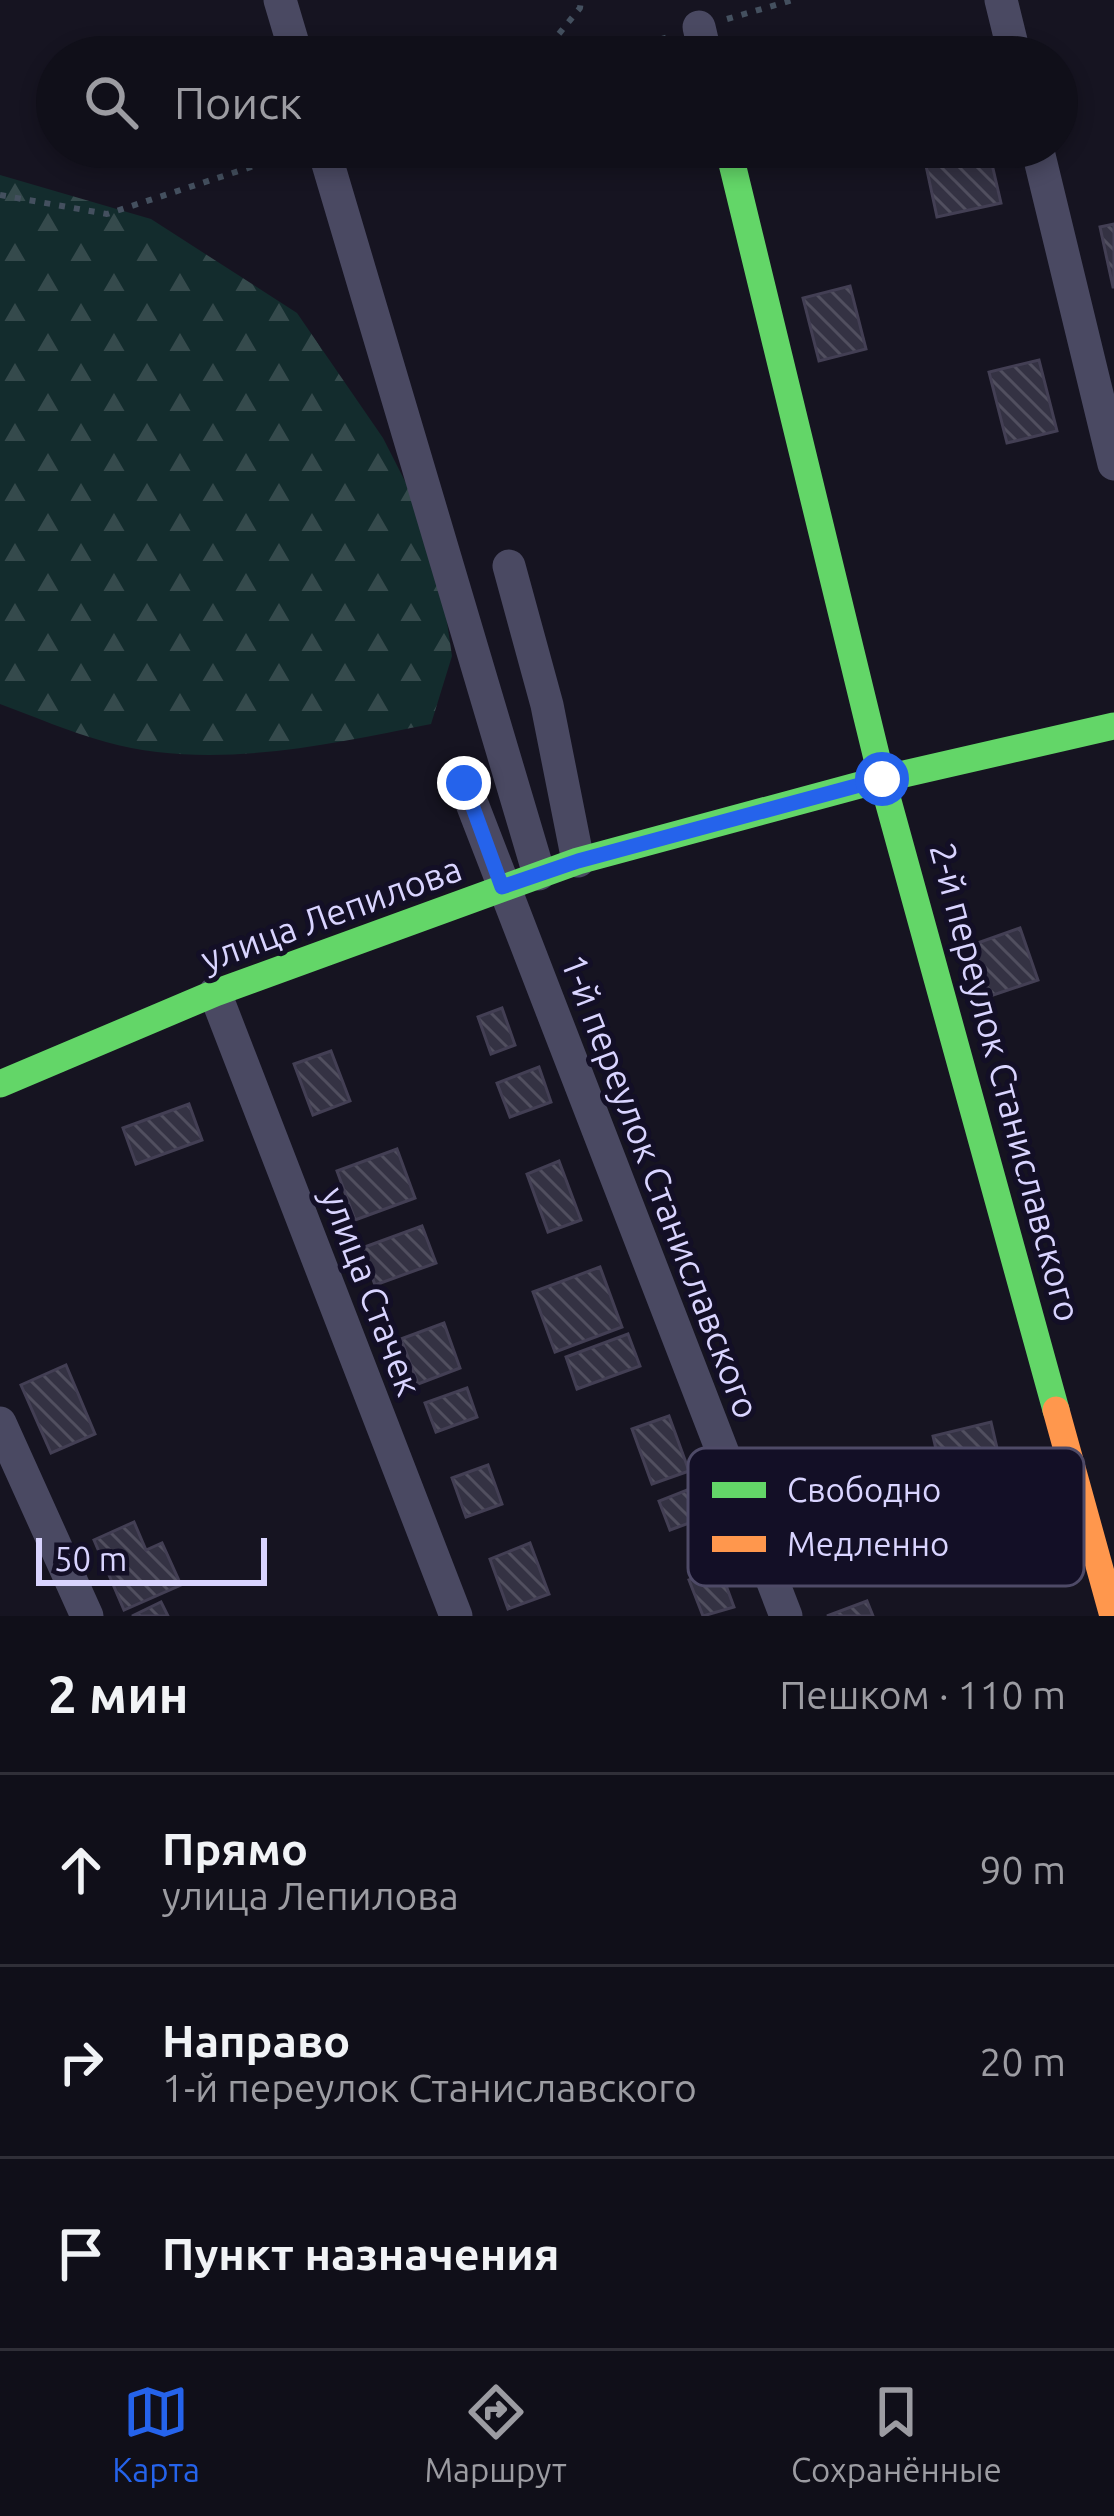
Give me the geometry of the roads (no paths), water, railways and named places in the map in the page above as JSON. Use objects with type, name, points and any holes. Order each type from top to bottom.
[{"type":"street","points":[[280,0],[291,36]]},
{"type":"street","points":[[1001,0],[1010,36]]},
{"type":"street","points":[[329,168],[539,874]]},
{"type":"street","name":"2-й переулок Станиславского","points":[[733,168],[882,779],[1067,1448]]},
{"type":"street","points":[[1042,168],[1114,464]]},
{"type":"street","points":[[509,566],[547,705],[578,861]]},
{"type":"street","name":"улица Лепилова","points":[[0,1084],[215,993],[578,861],[882,779],[1114,726]]},
{"type":"street","name":"1-й переулок Станиславского","points":[[464,783],[721,1448]]},
{"type":"street","name":"улица Стачек","points":[[215,993],[456,1616]]},
{"type":"street","points":[[0,1423],[87,1616]]},
{"type":"street","name":"2-й переулок Станиславского","points":[[1084,1511],[1113,1616]]},
{"type":"street","name":"1-й переулок Станиславского","points":[[774,1586],[786,1616]]}]
